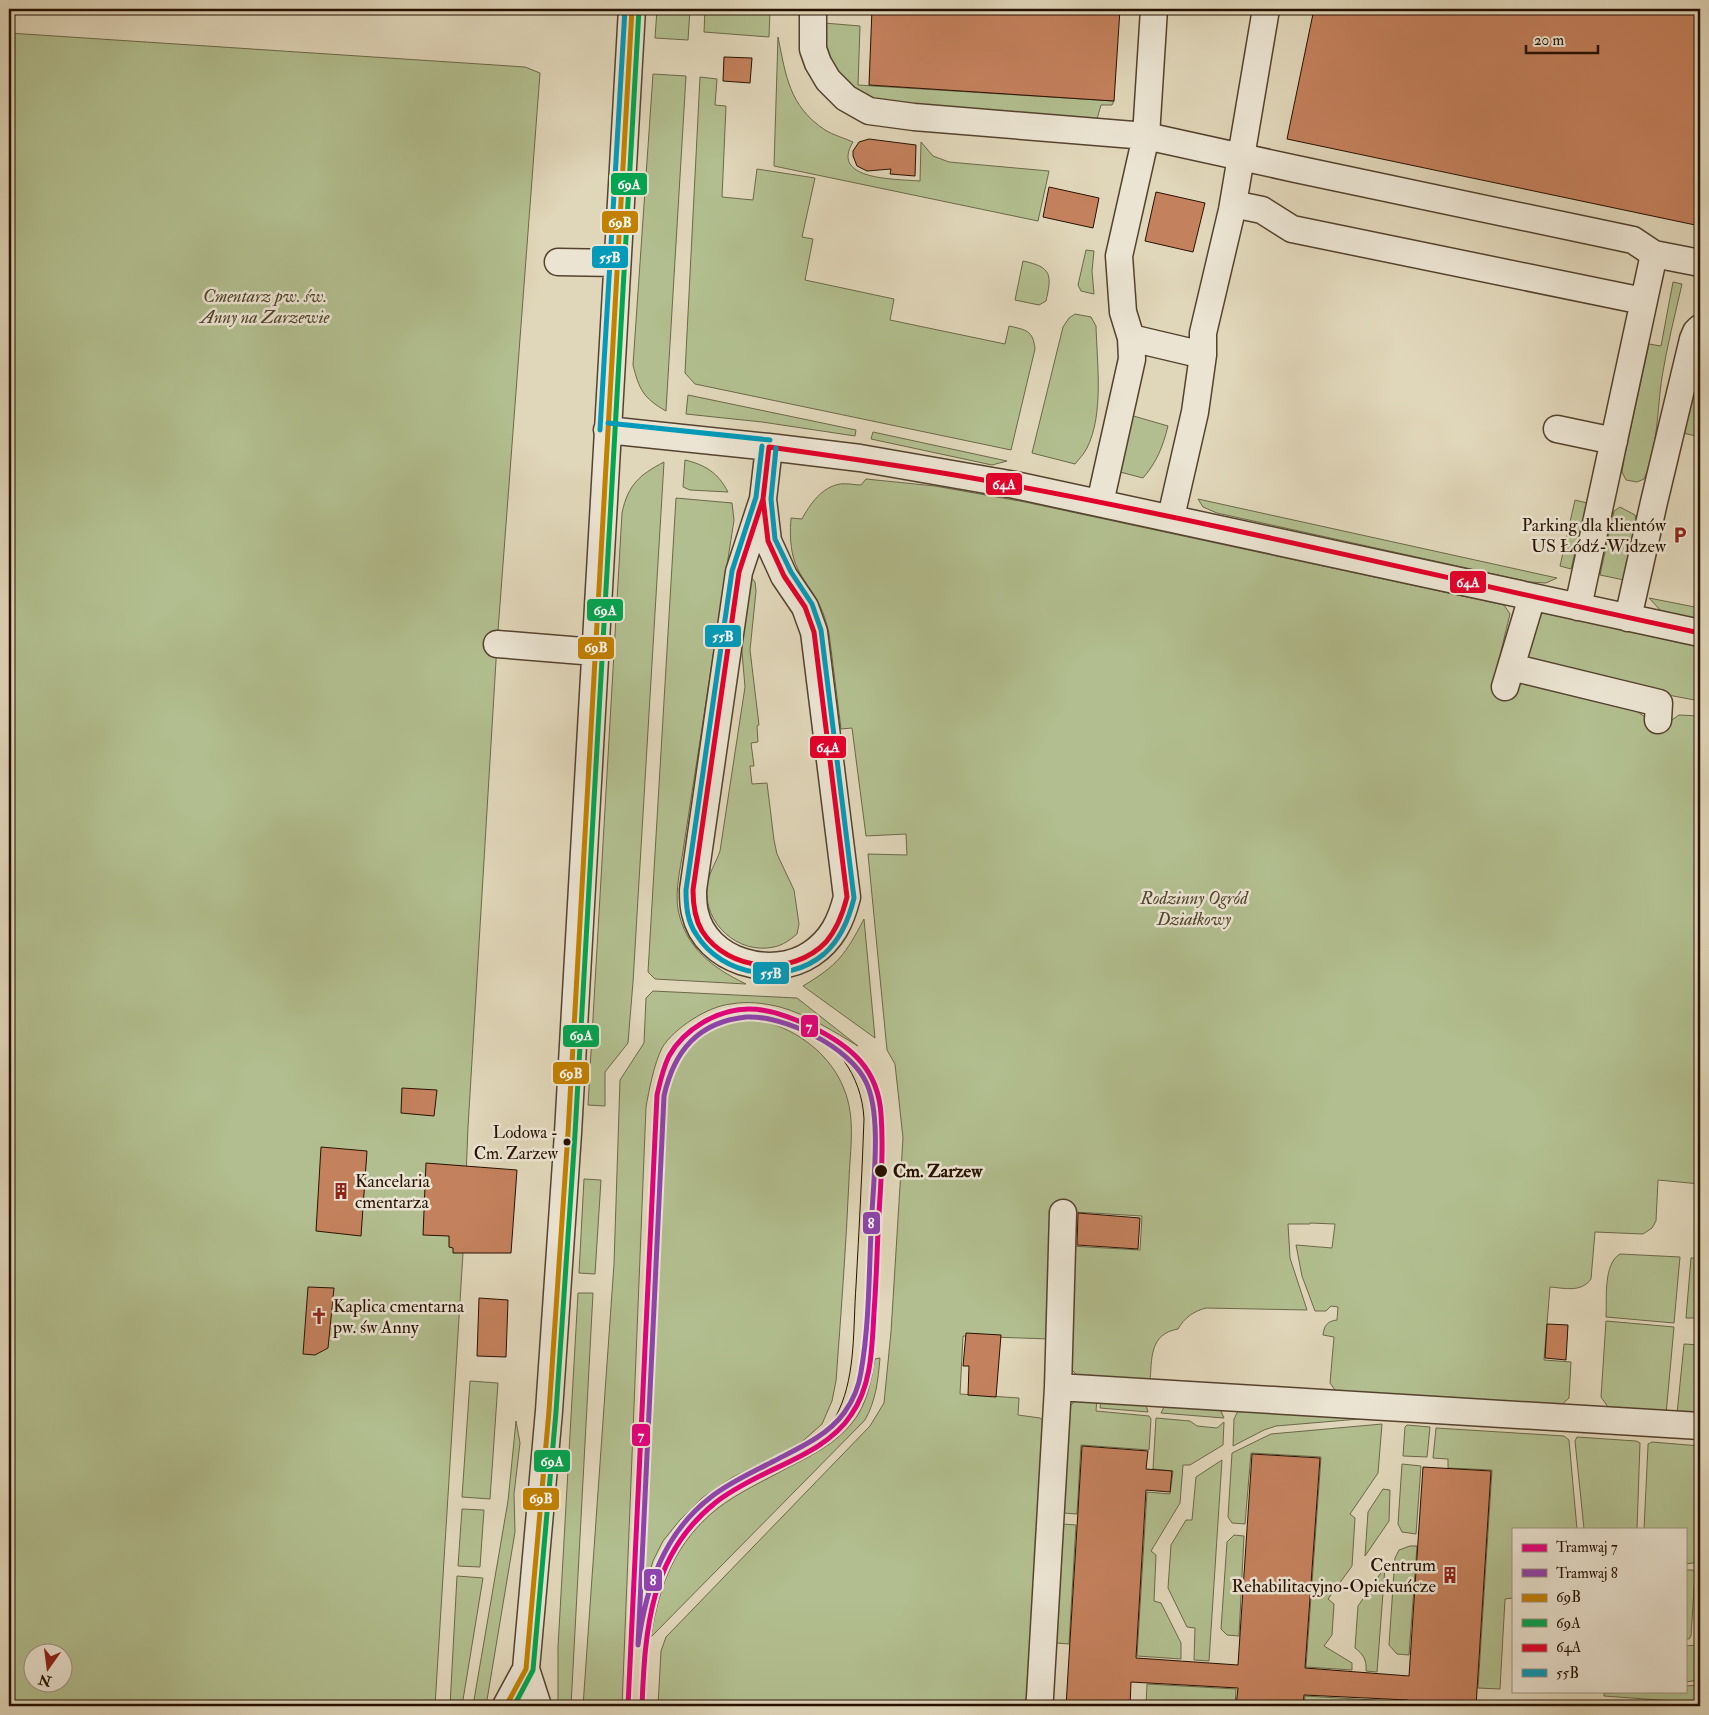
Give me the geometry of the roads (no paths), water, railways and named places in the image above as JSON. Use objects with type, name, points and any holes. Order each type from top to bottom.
[{"type":"street","points":[[538,1706],[526,1669],[549,1411],[557,1292],[632,9]]},
{"type":"street","points":[[813,9],[813,49],[823,71],[828,80],[846,98],[869,111],[914,117],[1146,136],[1633,240],[1654,254],[1700,263]]},
{"type":"street","points":[[1100,502],[1132,359],[1131,338],[1123,312],[1119,256],[1146,136],[1154,9]]},
{"type":"street","points":[[1171,517],[1195,412],[1203,355],[1203,333],[1233,204],[1266,9]]},
{"type":"street","points":[[1233,204],[1262,210],[1292,229],[1643,302]]},
{"type":"street","points":[[1578,607],[1654,254]]},
{"type":"street","points":[[558,262],[617,264]]},
{"type":"street","points":[[1628,618],[1693,339],[1700,328]]},
{"type":"street","points":[[1131,338],[1203,355]]},
{"type":"street","points":[[1557,429],[1614,441]]},
{"type":"street","points":[[607,430],[870,460],[1015,485],[1171,517],[1700,633]]},
{"type":"street","points":[[764,499],[739,572],[693,890],[695,914],[703,932],[721,952],[740,962],[765,966],[792,964],[811,954],[829,938],[842,918],[847,897],[814,632],[805,607],[784,576],[768,541],[764,499],[769,447]]},
{"type":"street","points":[[1532,597],[1508,677],[1659,702],[1658,720]]},
{"type":"street","points":[[496,644],[594,652]]},
{"type":"street","points":[[1038,1706],[1058,1387],[1063,1213]]},
{"type":"street","points":[[1058,1387],[1153,1402],[1700,1426]]},
{"type":"street","points":[[506,1706],[526,1669]]},
{"type":"tram line","name":"7","points":[[628,1706],[657,1095],[663,1070],[669,1056],[675,1046],[693,1029],[714,1017],[737,1010],[749,1009],[774,1012],[790,1017],[826,1034],[850,1051],[868,1072],[879,1098],[882,1158],[870,1365],[858,1403],[851,1415],[835,1434],[814,1449],[748,1482],[721,1498],[693,1523],[677,1546],[664,1570],[655,1595],[649,1622],[642,1706]]},
{"type":"tram line","name":"8","points":[[746,1017],[779,1021],[814,1036],[846,1057],[858,1069],[866,1082],[874,1114],[875,1155],[864,1355],[857,1388],[850,1404],[837,1421],[821,1435],[803,1446],[718,1492],[694,1512],[680,1528],[659,1563],[652,1582],[641,1624],[638,1645],[664,1096],[674,1065],[691,1042],[702,1032],[714,1025],[746,1017]]},
{"type":"tram line","points":[[793,1459],[814,1444],[831,1425],[839,1410],[848,1381],[854,1333],[864,1119],[858,1088],[844,1061],[823,1038],[796,1021]]},
{"type":"place","name":"Parking dla klientów US Łódź-Widzew","points":[[1680,535]]},
{"type":"place","name":"Lodowa - Cm. Zarzew","points":[[567,1142]]},
{"type":"place","name":"Cm. Zarzew","points":[[881,1171]]},
{"type":"place","name":"Kancelaria cmentarza","points":[[341,1191]]},
{"type":"place","name":"Kaplica cmentarna pw. św Anny","points":[[319,1316]]},
{"type":"place","name":"Centrum Rehabilitacyjno-Opiekuńcze","points":[[1450,1575]]},
{"type":"park label","name":"Cmentarz pw. św. Anny na Zarzewie","points":[[265,306]]},
{"type":"park label","name":"Rodzinny Ogród Działkowy","points":[[1194,908]]}]
